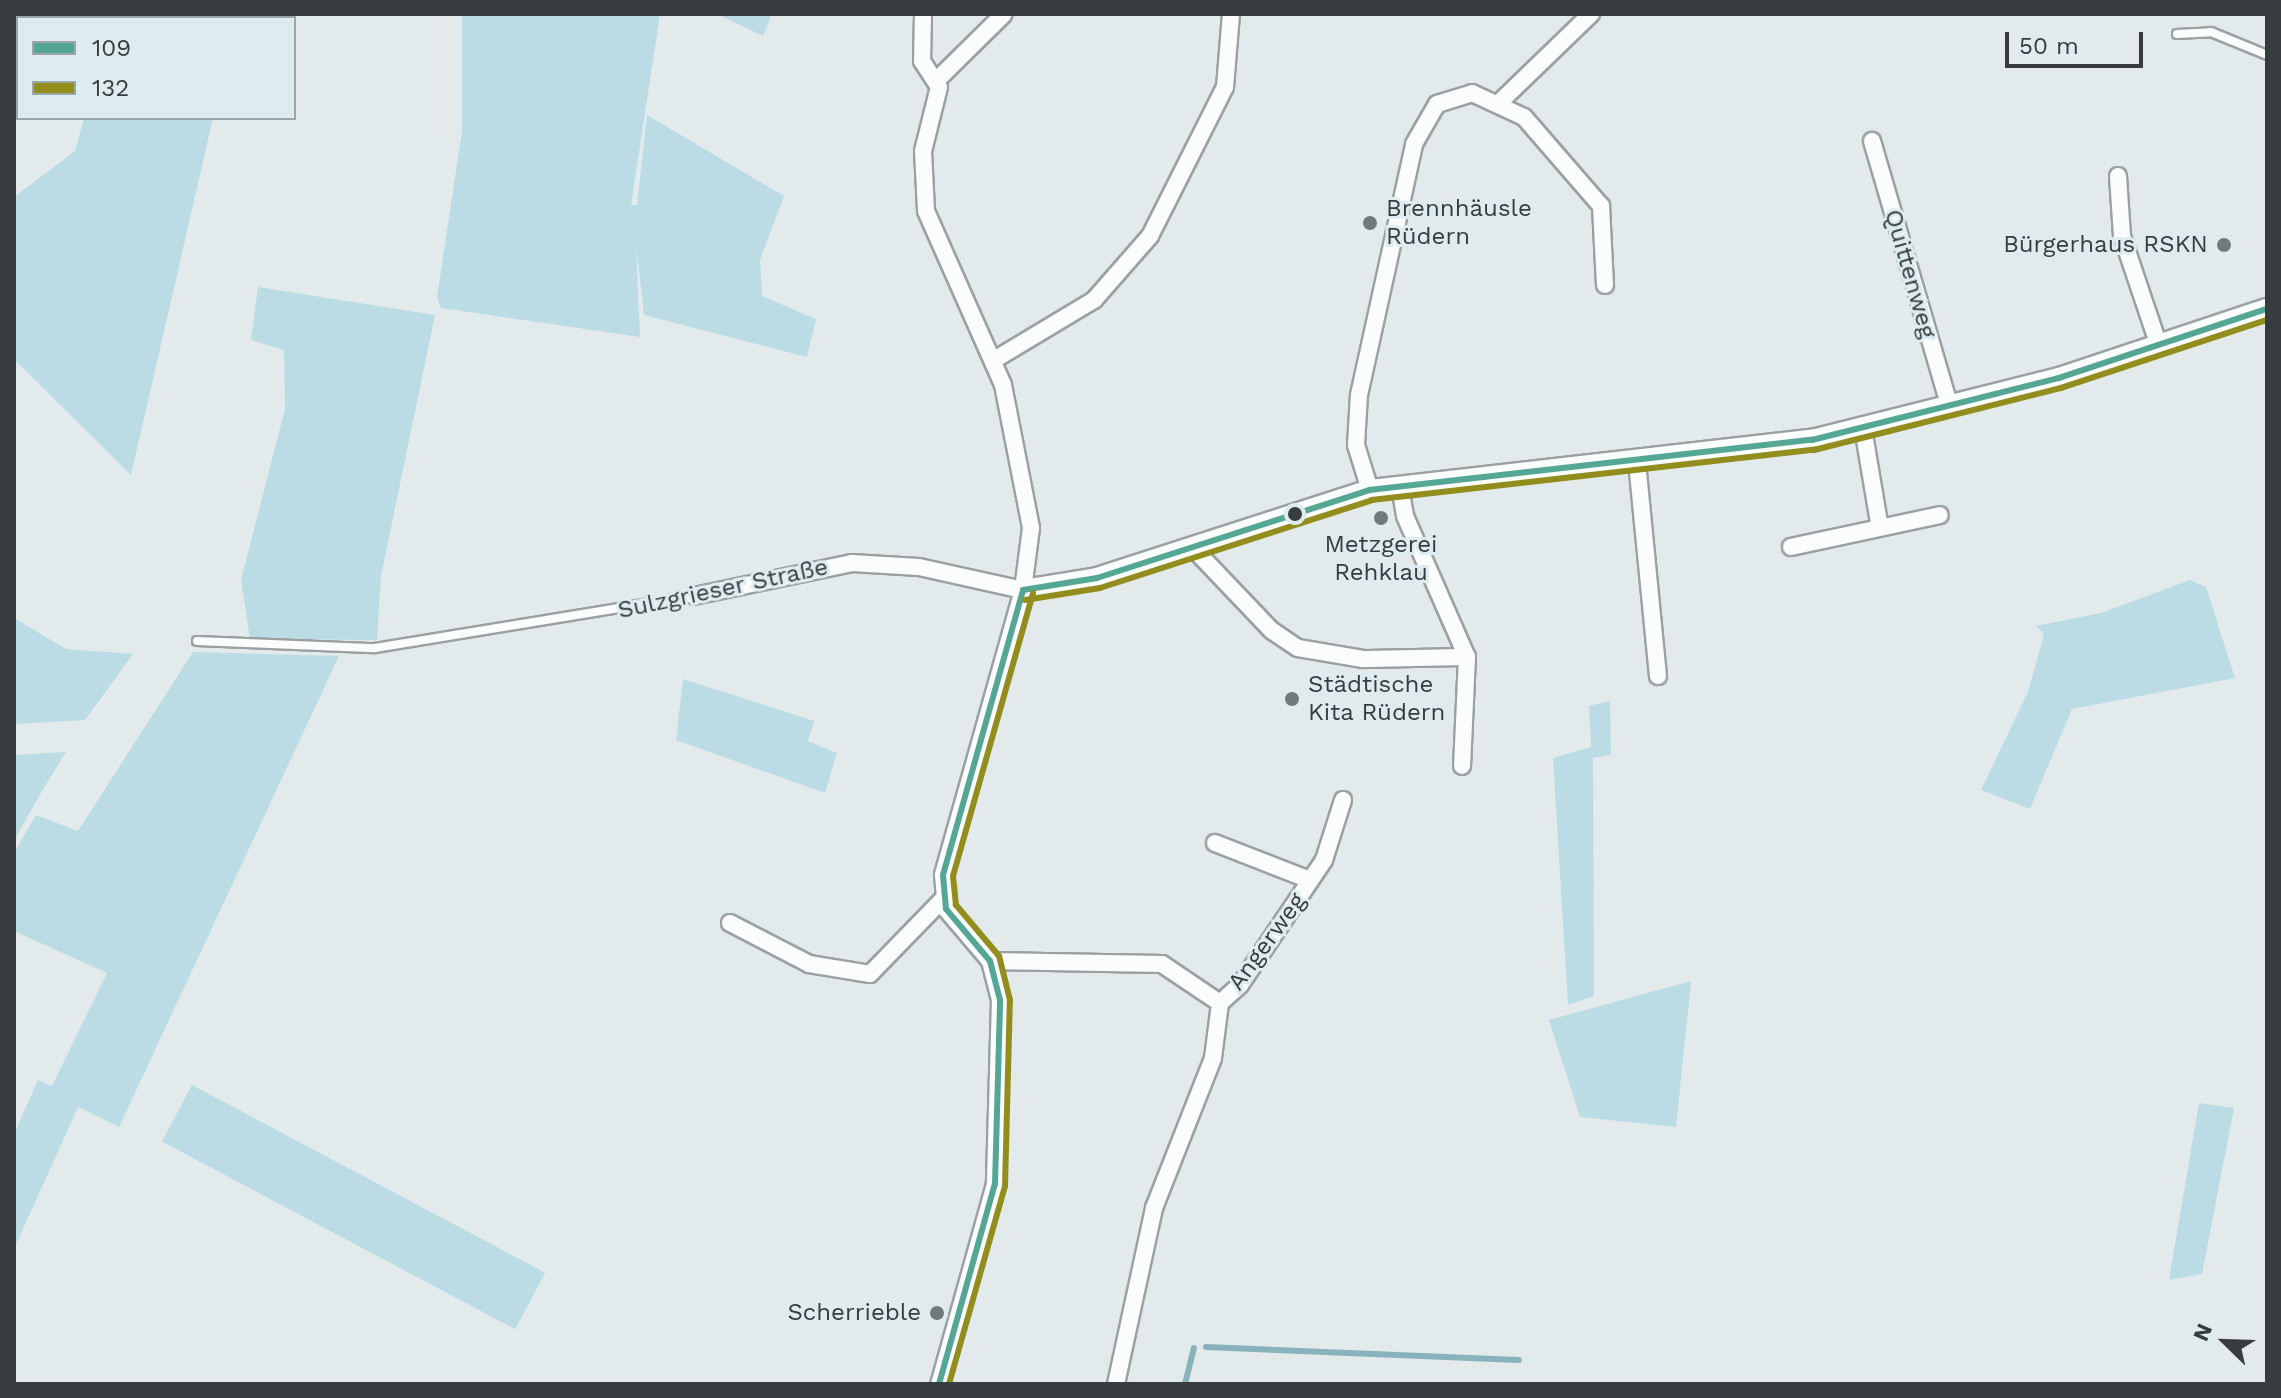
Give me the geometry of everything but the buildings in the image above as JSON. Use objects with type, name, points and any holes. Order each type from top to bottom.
[{"type":"street","points":[[923,14],[922,61],[936,81]]},
{"type":"street","points":[[730,923],[809,964],[870,974],[943,899],[952,835],[1023,590],[1028,493],[994,360],[926,211],[923,151],[936,81],[1004,14]]},
{"type":"street","points":[[994,360],[1094,300],[1150,236],[1225,87],[1231,14]]},
{"type":"street","points":[[1501,101],[1591,14]]},
{"type":"street","points":[[1370,490],[1356,445],[1359,395],[1418,130],[1453,95],[1501,101],[1597,201],[1605,285]]},
{"type":"street","name":"Quittenweg","points":[[1872,141],[1950,407]]},
{"type":"street","points":[[2118,176],[2122,236],[2159,346]]},
{"type":"street","name":"Sulzgrieser Straße","points":[[694,596],[852,563],[919,567],[1023,590],[1052,590],[1370,490],[1637,462],[1863,428],[1950,407],[2159,346],[2267,309]]},
{"type":"street","points":[[1863,428],[1879,523]]},
{"type":"street","points":[[1637,462],[1658,676]]},
{"type":"street","points":[[1400,487],[1405,516],[1467,657],[1462,766]]},
{"type":"street","points":[[1791,547],[1879,523],[1940,515]]},
{"type":"street","points":[[1193,548],[1271,630],[1298,648],[1363,659],[1467,657]]},
{"type":"street","name":"Angerweg","points":[[1220,1003],[1240,985],[1310,880],[1331,844],[1343,800]]},
{"type":"street","name":"Angerweg","points":[[1215,843],[1310,880]]},
{"type":"street","points":[[939,1384],[985,1235],[996,1170],[1000,1000],[990,961],[943,899]]},
{"type":"street","points":[[990,961],[1162,964],[1220,1003],[1213,1058],[1154,1208],[1116,1384]]},
{"type":"lane","points":[[2177,34],[2211,32],[2267,55]]},
{"type":"lane","name":"Sulzgrieser Straße","points":[[197,641],[375,648],[694,596]]},
{"type":"shaded area","points":[[462,14],[660,14],[631,205],[637,205],[647,115],[784,196],[760,260],[762,296],[816,319],[807,357],[644,315],[636,244],[640,337],[441,308],[437,297],[462,131]]},
{"type":"shaded area","points":[[717,14],[772,14],[763,36]]},
{"type":"shaded area","points":[[83,120],[213,120],[131,475],[14,359],[14,197],[75,151]]},
{"type":"shaded area","points":[[258,287],[435,315],[381,576],[377,640],[250,639],[241,580],[285,409],[284,350],[251,340]]},
{"type":"shaded area","points":[[2190,580],[2206,587],[2235,678],[2072,709],[2030,809],[1981,790],[2028,692],[2044,634],[2036,626],[2101,613]]},
{"type":"shaded area","points":[[14,618],[66,649],[133,654],[85,720],[14,724]]},
{"type":"shaded area","points":[[193,652],[339,656],[119,1127],[78,1107],[14,1249],[14,1134],[38,1080],[52,1086],[107,973],[14,931],[14,853],[36,815],[78,831]]},
{"type":"shaded area","points":[[683,679],[814,721],[808,741],[837,753],[825,793],[676,740]]},
{"type":"shaded area","points":[[1610,701],[1611,755],[1593,758],[1594,996],[1568,1005],[1553,758],[1591,747],[1589,706]]},
{"type":"shaded area","points":[[66,752],[39,796],[14,841],[14,755]]},
{"type":"shaded area","points":[[1691,981],[1676,1127],[1580,1117],[1549,1020]]},
{"type":"shaded area","points":[[192,1085],[545,1273],[515,1329],[162,1142]]},
{"type":"shaded area","points":[[2199,1103],[2234,1108],[2202,1274],[2169,1280]]},
{"type":"waterway","points":[[1206,1347],[1519,1360]]},
{"type":"waterway","points":[[1185,1384],[1194,1348]]},
{"type":"transit line","name":"109","points":[[1023,590],[1097,578],[1370,490],[1812,440],[2059,378],[2267,309]]},
{"type":"transit line","name":"132","points":[[1025,600],[1100,588],[1372,500],[1814,450],[2061,388],[2267,320]]},
{"type":"transit line","name":"109","points":[[939,1384],[995,1184],[1000,1000],[990,961],[946,909],[943,875],[1023,590]]},
{"type":"transit line","name":"132","points":[[949,1384],[1005,1186],[1010,1000],[999,956],[956,905],[953,876],[1033,593]]},
{"type":"place","name":"Brennhäusle Rüdern","points":[[1370,223]]},
{"type":"place","name":"Bürgerhaus RSKN","points":[[2224,245]]},
{"type":"place","name":"Metzgerei Rehklau","points":[[1381,518]]},
{"type":"place","name":"Städtische Kita Rüdern","points":[[1292,699]]},
{"type":"place","name":"Scherrieble","points":[[937,1313]]}]
